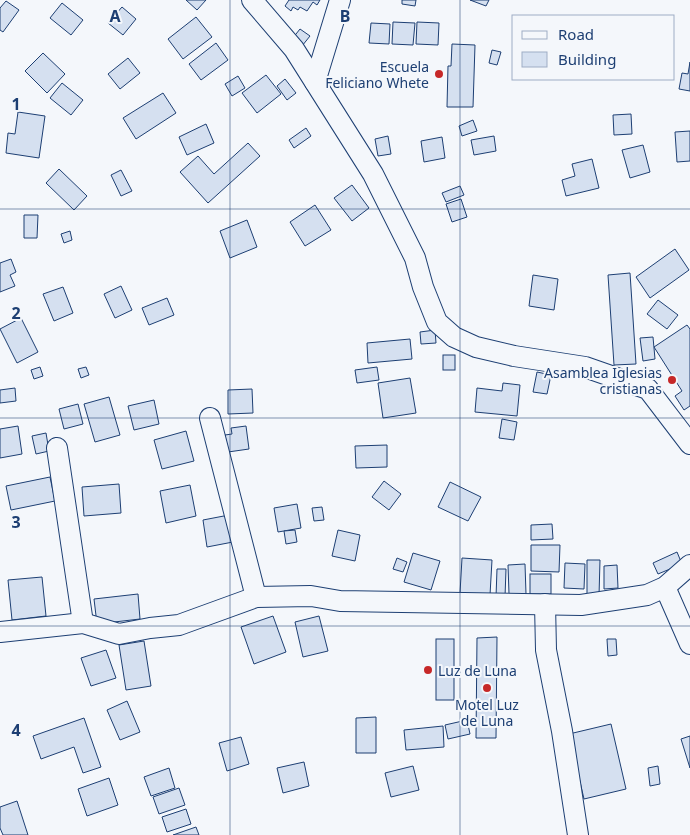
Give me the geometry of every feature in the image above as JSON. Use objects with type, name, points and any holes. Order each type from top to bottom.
[{"type":"street","points":[[252,0],[294,49],[373,174],[415,258],[423,286],[437,322],[454,337],[476,347],[514,356],[585,367],[648,389],[690,444]]},
{"type":"street","points":[[315,82],[340,0]]},
{"type":"street","points":[[210,418],[256,597]]},
{"type":"street","points":[[57,448],[82,623]]},
{"type":"street","points":[[0,632],[82,623],[119,634],[180,625],[256,597],[311,596],[340,601],[581,605],[647,595],[665,587],[690,565]]},
{"type":"street","points":[[665,587],[690,644]]},
{"type":"street","points":[[545,604],[546,650],[562,731],[578,835]]},
{"type":"building","points":[[186,0],[206,0],[197,10]]},
{"type":"building","points":[[289,0],[320,0],[317,5],[313,2],[307,11],[300,7],[298,10],[293,7],[291,11],[285,6]]},
{"type":"building","points":[[402,0],[416,0],[415,6],[402,4]]},
{"type":"building","points":[[470,0],[489,0],[486,6]]},
{"type":"building","points":[[6,1],[19,10],[3,32],[0,30],[0,8]]},
{"type":"building","points":[[62,3],[83,20],[71,35],[50,18]]},
{"type":"building","points":[[122,7],[136,19],[123,35],[108,23]]},
{"type":"building","points":[[196,17],[212,37],[183,59],[168,39]]},
{"type":"building","points":[[393,22],[415,23],[413,45],[392,44]]},
{"type":"building","points":[[417,22],[439,23],[438,45],[416,44]]},
{"type":"building","points":[[371,23],[390,24],[389,44],[369,43]]},
{"type":"building","points":[[300,29],[310,36],[302,46],[292,39]]},
{"type":"building","points":[[216,43],[228,60],[201,80],[189,64]]},
{"type":"building","points":[[452,44],[475,45],[473,107],[447,107],[448,66],[451,66]]},
{"type":"building","points":[[492,50],[501,52],[497,65],[489,63]]},
{"type":"building","points":[[43,53],[65,74],[47,93],[25,71]]},
{"type":"building","points":[[128,58],[140,73],[120,89],[108,74]]},
{"type":"building","points":[[690,62],[690,91],[679,89],[682,73],[688,74]]},
{"type":"building","points":[[266,75],[281,94],[257,113],[242,93]]},
{"type":"building","points":[[238,76],[245,88],[232,96],[225,84]]},
{"type":"building","points":[[285,79],[296,93],[287,100],[277,86]]},
{"type":"building","points":[[62,83],[83,100],[71,115],[50,98]]},
{"type":"building","points":[[163,93],[176,113],[136,139],[123,118]]},
{"type":"building","points":[[18,112],[45,116],[39,158],[6,153],[8,133],[15,134]]},
{"type":"building","points":[[631,114],[632,134],[614,135],[613,115]]},
{"type":"building","points":[[473,120],[477,131],[462,136],[459,126]]},
{"type":"building","points":[[206,124],[214,143],[187,155],[179,137]]},
{"type":"building","points":[[306,128],[311,136],[294,148],[289,140]]},
{"type":"building","points":[[690,131],[690,161],[677,162],[675,132]]},
{"type":"building","points":[[388,136],[391,154],[378,156],[375,139]]},
{"type":"building","points":[[494,136],[496,151],[474,155],[471,140]]},
{"type":"building","points":[[442,137],[445,158],[424,162],[421,141]]},
{"type":"building","points":[[248,143],[260,156],[208,203],[180,172],[198,156],[214,174]]},
{"type":"building","points":[[643,145],[650,172],[630,178],[622,150]]},
{"type":"building","points":[[592,159],[599,188],[566,196],[562,180],[575,176],[572,164]]},
{"type":"building","points":[[59,169],[87,196],[74,210],[46,183]]},
{"type":"building","points":[[121,170],[132,191],[121,196],[111,175]]},
{"type":"building","points":[[352,185],[369,208],[352,221],[334,198]]},
{"type":"building","points":[[460,186],[464,195],[446,202],[442,193]]},
{"type":"building","points":[[461,199],[467,217],[452,222],[446,204]]},
{"type":"building","points":[[315,205],[331,230],[305,246],[290,222]]},
{"type":"building","points":[[24,215],[38,215],[37,238],[24,238]]},
{"type":"building","points":[[247,220],[257,247],[230,258],[220,231]]},
{"type":"building","points":[[70,231],[72,240],[64,243],[61,234]]},
{"type":"building","points":[[675,249],[689,270],[650,298],[636,277]]},
{"type":"building","points":[[11,259],[16,272],[10,275],[15,286],[0,292],[0,263]]},
{"type":"building","points":[[630,273],[636,364],[614,365],[608,275]]},
{"type":"building","points":[[533,275],[558,279],[554,310],[529,306]]},
{"type":"building","points":[[121,286],[132,310],[115,318],[104,294]]},
{"type":"building","points":[[63,287],[73,313],[54,321],[43,294]]},
{"type":"building","points":[[167,298],[174,315],[149,325],[142,308]]},
{"type":"building","points":[[658,300],[678,315],[667,329],[647,314]]},
{"type":"building","points":[[21,318],[38,352],[17,363],[0,329]]},
{"type":"building","points":[[687,325],[690,329],[690,406],[684,410],[675,396],[682,391],[654,347]]},
{"type":"building","points":[[435,330],[436,343],[421,344],[420,332]]},
{"type":"building","points":[[653,337],[655,359],[643,361],[640,338]]},
{"type":"building","points":[[410,339],[412,359],[368,363],[367,343]]},
{"type":"building","points":[[443,355],[455,355],[455,370],[443,370]]},
{"type":"building","points":[[40,367],[43,376],[34,379],[31,370]]},
{"type":"building","points":[[86,367],[89,375],[81,378],[78,369]]},
{"type":"building","points":[[377,367],[379,380],[357,383],[355,370]]},
{"type":"building","points":[[537,372],[551,375],[547,394],[533,392]]},
{"type":"building","points":[[410,378],[416,413],[383,418],[378,383]]},
{"type":"building","points":[[503,383],[520,385],[517,416],[475,412],[477,388],[502,391]]},
{"type":"building","points":[[15,388],[16,401],[0,403],[0,390]]},
{"type":"building","points":[[252,389],[253,413],[228,414],[228,390]]},
{"type":"building","points":[[109,397],[120,435],[95,442],[84,404]]},
{"type":"building","points":[[154,400],[159,424],[134,430],[128,406]]},
{"type":"building","points":[[78,404],[83,424],[64,429],[59,409]]},
{"type":"building","points":[[502,419],[517,422],[514,440],[499,438]]},
{"type":"building","points":[[18,426],[22,454],[0,458],[0,429]]},
{"type":"building","points":[[246,426],[249,449],[228,452],[225,435],[232,434],[231,428]]},
{"type":"building","points":[[186,431],[194,461],[162,469],[154,440]]},
{"type":"building","points":[[46,433],[49,451],[36,454],[32,436]]},
{"type":"building","points":[[387,445],[387,467],[356,468],[355,446]]},
{"type":"building","points":[[50,477],[55,501],[11,510],[6,486]]},
{"type":"building","points":[[384,481],[401,494],[389,510],[372,497]]},
{"type":"building","points":[[450,482],[481,497],[468,521],[438,507]]},
{"type":"building","points":[[119,484],[121,513],[84,516],[82,487]]},
{"type":"building","points":[[190,485],[196,516],[166,523],[160,491]]},
{"type":"building","points":[[297,504],[301,528],[278,532],[274,508]]},
{"type":"building","points":[[322,507],[324,520],[314,521],[312,508]]},
{"type":"building","points":[[229,515],[233,542],[207,547],[203,520]]},
{"type":"building","points":[[552,524],[553,539],[531,540],[531,525]]},
{"type":"building","points":[[295,530],[297,542],[286,544],[284,531]]},
{"type":"building","points":[[338,530],[360,535],[355,561],[332,556]]},
{"type":"building","points":[[531,545],[560,545],[559,572],[531,571]]},
{"type":"building","points":[[677,552],[682,564],[658,574],[653,563]]},
{"type":"building","points":[[413,553],[440,561],[431,590],[404,582]]},
{"type":"building","points":[[397,558],[407,562],[403,572],[393,569]]},
{"type":"building","points":[[462,558],[492,560],[490,595],[460,593]]},
{"type":"building","points":[[587,560],[600,560],[599,596],[587,596]]},
{"type":"building","points":[[565,563],[585,564],[584,589],[564,588]]},
{"type":"building","points":[[525,564],[526,594],[509,594],[508,565]]},
{"type":"building","points":[[617,565],[618,588],[604,589],[604,566]]},
{"type":"building","points":[[497,569],[506,569],[505,597],[496,597]]},
{"type":"building","points":[[530,574],[551,574],[551,594],[530,594]]},
{"type":"building","points":[[42,577],[46,616],[12,620],[8,580]]},
{"type":"building","points":[[138,594],[140,619],[97,624],[94,599]]},
{"type":"building","points":[[273,616],[286,652],[254,664],[241,627]]},
{"type":"building","points":[[319,616],[328,651],[303,657],[295,622]]},
{"type":"building","name":"Motel Luz de Luna","points":[[497,637],[496,738],[476,738],[477,638]]},
{"type":"building","points":[[436,639],[454,639],[454,700],[436,700]]},
{"type":"building","points":[[607,639],[616,639],[617,655],[608,656]]},
{"type":"building","points":[[144,641],[151,686],[126,690],[119,645]]},
{"type":"building","points":[[106,650],[116,678],[91,686],[81,658]]},
{"type":"building","points":[[127,701],[140,732],[120,740],[107,710]]},
{"type":"building","points":[[376,717],[376,753],[356,753],[356,718]]},
{"type":"building","points":[[84,718],[101,767],[83,773],[74,747],[41,759],[33,736]]},
{"type":"building","points":[[467,720],[470,734],[448,739],[445,725]]},
{"type":"building","points":[[611,724],[626,789],[584,799],[569,734]]},
{"type":"building","points":[[443,726],[444,747],[406,750],[404,730]]},
{"type":"building","points":[[690,736],[690,768],[681,739]]},
{"type":"building","points":[[241,737],[249,764],[227,771],[219,743]]},
{"type":"building","points":[[304,762],[309,786],[283,793],[277,768]]},
{"type":"building","points":[[413,766],[419,790],[391,797],[385,773]]},
{"type":"building","points":[[658,766],[660,784],[650,786],[648,768]]},
{"type":"building","points":[[169,768],[175,788],[151,796],[144,777]]},
{"type":"building","points":[[109,778],[118,805],[87,816],[78,789]]},
{"type":"building","points":[[179,788],[185,805],[159,814],[153,797]]},
{"type":"building","points":[[17,801],[28,835],[3,835],[0,828],[0,807]]},
{"type":"building","points":[[186,809],[191,824],[167,832],[162,817]]},
{"type":"building","points":[[196,827],[199,835],[173,835]]},
{"type":"place","name":"Escuela Feliciano Whete","points":[[439,74]]},
{"type":"place","name":"Asamblea Iglesias cristianas","points":[[672,380]]},
{"type":"place","name":"Luz de Luna","points":[[428,670]]},
{"type":"place","name":"Motel Luz de Luna","points":[[487,688]]}]
